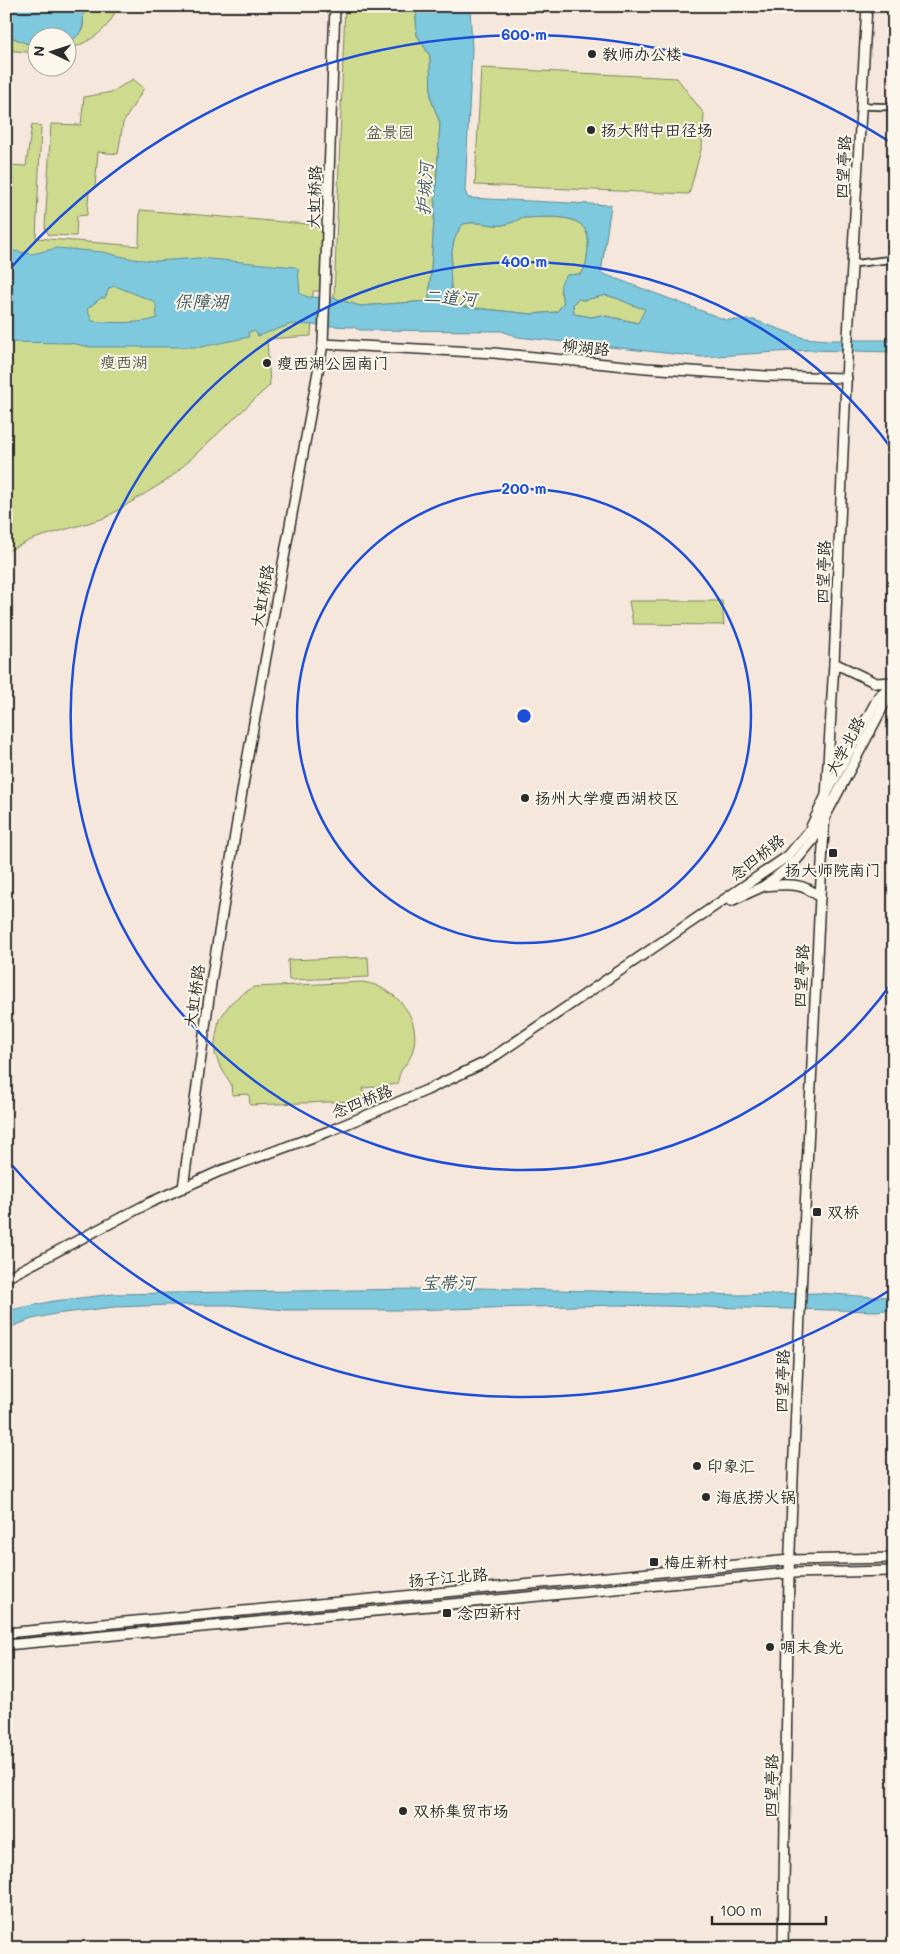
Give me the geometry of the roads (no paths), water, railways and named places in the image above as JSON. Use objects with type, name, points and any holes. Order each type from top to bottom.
[{"type":"street","name":"大虹桥路","points":[[182,1188],[231,858],[323,344],[335,6]]},
{"type":"street","name":"四望亭路","points":[[783,1948],[790,1560],[801,1289],[820,897],[828,791],[848,336],[867,6]]},
{"type":"street","points":[[862,106],[894,107]]},
{"type":"street","points":[[852,264],[894,258]]},
{"type":"street","name":"柳湖路","points":[[323,344],[494,353],[646,368],[766,376],[847,378]]},
{"type":"street","points":[[834,663],[876,683],[894,683]]},
{"type":"street","name":"大学北路","points":[[828,791],[879,696],[894,683]]},
{"type":"street","name":"大学北路","points":[[825,814],[885,703],[894,693]]},
{"type":"street","name":"念四桥路","points":[[6,1278],[148,1203],[220,1171],[327,1132],[419,1094],[486,1062],[788,856],[809,831],[828,791]]},
{"type":"street","name":"念四桥路","points":[[708,912],[764,886],[795,862],[813,840],[825,814]]},
{"type":"street","points":[[764,886],[790,883],[810,888],[820,897]]},
{"type":"street","name":"扬子江北路","points":[[6,1633],[790,1560],[894,1558]]},
{"type":"street","name":"扬子江北路","points":[[6,1645],[790,1573],[894,1571]]},
{"type":"water","points":[[6,6],[84,6],[82,28],[78,36],[78,28],[28,28],[28,44],[6,35]]},
{"type":"water","name":"保障湖","points":[[418,6],[470,6],[472,50],[465,191],[468,198],[611,205],[601,273],[726,320],[754,320],[804,338],[894,340],[894,352],[807,350],[702,357],[518,337],[502,331],[360,330],[353,327],[292,324],[258,336],[255,331],[248,332],[249,337],[201,347],[90,347],[70,343],[6,342],[6,250],[32,254],[57,248],[102,252],[133,259],[155,261],[199,258],[295,267],[298,269],[300,294],[308,297],[334,298],[360,306],[429,301],[440,123],[431,99],[430,56],[417,35],[416,18]],"holes":[[[521,218],[566,218],[576,221],[583,227],[588,236],[584,268],[581,274],[567,275],[562,281],[561,288],[564,302],[557,312],[531,314],[457,306],[452,295],[450,278],[451,259],[454,240],[463,224],[505,225]],[[115,286],[153,301],[156,304],[157,318],[115,323],[92,321],[87,309],[101,298],[105,298],[109,288]],[[606,295],[645,309],[638,323],[601,315],[592,317],[574,314],[573,305],[577,299],[585,300]]]},
{"type":"water","points":[[479,1288],[740,1295],[818,1293],[873,1297],[894,1296],[894,1309],[876,1311],[617,1305],[403,1310],[286,1310],[231,1305],[169,1305],[115,1307],[55,1314],[32,1319],[6,1329],[6,1311],[54,1301],[113,1294]]},
{"type":"place","name":"教师办公楼","points":[[592,54]]},
{"type":"place","name":"扬大附中田径场","points":[[591,130]]},
{"type":"place","name":"瘦西湖公园南门","points":[[267,363]]},
{"type":"place","name":"扬州大学瘦西湖校区","points":[[525,798]]},
{"type":"place","name":"扬大师院南门","points":[[833,853]]},
{"type":"place","name":"双桥","points":[[817,1212]]},
{"type":"place","name":"印象汇","points":[[697,1466]]},
{"type":"place","name":"海底捞火锅","points":[[706,1497]]},
{"type":"place","name":"梅庄新村","points":[[654,1562]]},
{"type":"place","name":"念四新村","points":[[447,1613]]},
{"type":"place","name":"啁末食光","points":[[770,1647]]},
{"type":"place","name":"双桥集贸市场","points":[[403,1811]]},
{"type":"park label","name":"盆景园","points":[[390,132]]},
{"type":"park label","name":"瘦西湖","points":[[124,362]]},
{"type":"water label","name":"护城河","points":[[425,189]]},
{"type":"water label","name":"二道河","points":[[450,298]]},
{"type":"water label","name":"宝带河","points":[[448,1283]]}]
